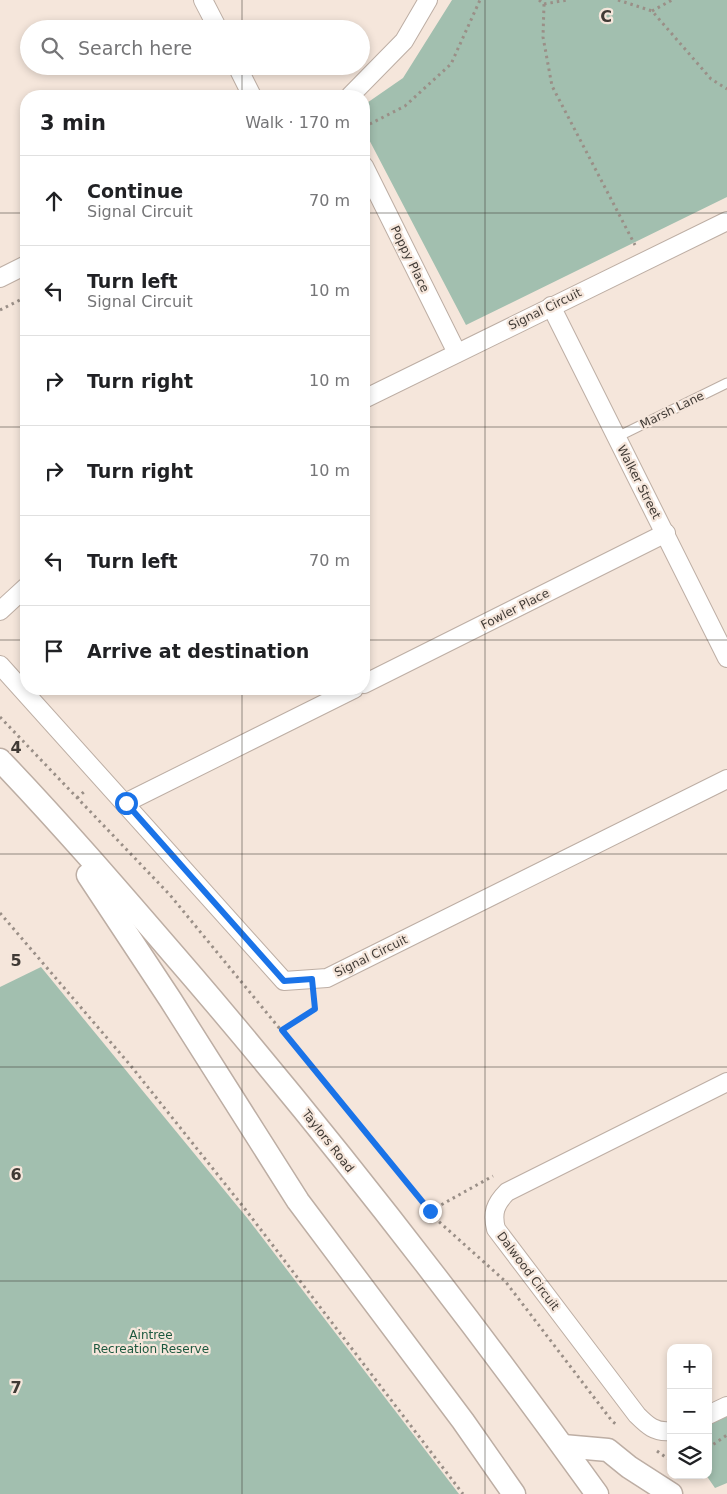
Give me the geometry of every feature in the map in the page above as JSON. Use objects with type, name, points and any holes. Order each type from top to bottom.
[{"type":"street","points":[[203,0],[213,20]]},
{"type":"street","points":[[356,90],[404,41],[428,0]]},
{"type":"street","points":[[242,75],[249,90]]},
{"type":"street","name":"Poppy Place","points":[[370,178],[457,353]]},
{"type":"street","name":"Signal Circuit","points":[[370,396],[727,221]]},
{"type":"street","points":[[0,278],[20,268]]},
{"type":"street","name":"Walker Street","points":[[551,306],[727,658]]},
{"type":"street","name":"Fowler Place","points":[[370,681],[666,533]]},
{"type":"street","points":[[0,612],[20,593]]},
{"type":"street","name":"Signal Circuit","points":[[0,665],[20,687]]},
{"type":"street","name":"Signal Circuit","points":[[27,695],[284,981],[328,978],[727,779]]},
{"type":"street","points":[[126,803],[342,695]]},
{"type":"street","name":"Taylors Road","points":[[0,760],[40,803],[277,1076],[438,1279],[597,1494]]},
{"type":"street","name":"Taylors Road","points":[[40,803],[170,999],[298,1202],[463,1420],[514,1494]]},
{"type":"street","name":"Dalwood Circuit","points":[[667,1431],[662,1432],[648,1426],[638,1415],[496,1229],[494,1210],[498,1200],[508,1192],[727,1082]]},
{"type":"street","points":[[712,1413],[727,1406]]},
{"type":"street","points":[[563,1446],[608,1450],[671,1494]]},
{"type":"lane","name":"Marsh Lane","points":[[617,437],[727,383]]},
{"type":"path","points":[[370,124],[405,106],[451,64],[480,0]]},
{"type":"path","points":[[539,0],[544,4],[567,0]]},
{"type":"path","points":[[618,0],[652,11],[711,78],[727,89]]},
{"type":"path","points":[[652,11],[672,0]]},
{"type":"path","points":[[544,4],[543,37],[552,86],[644,261]]},
{"type":"path","points":[[0,310],[20,300]]},
{"type":"path","points":[[0,717],[170,895],[430,1211],[505,1281],[612,1421],[619,1426]]},
{"type":"path","points":[[0,913],[131,1066],[245,1209],[463,1494]]},
{"type":"path","points":[[282,1030],[315,1009],[312,979]]},
{"type":"path","points":[[430,1211],[496,1174],[508,1192]]},
{"type":"path","points":[[712,1445],[727,1435]]},
{"type":"path","points":[[649,1446],[667,1458]]},
{"type":"green space","points":[[452,0],[727,0],[727,197],[466,325],[370,141],[370,101],[403,78]]},
{"type":"green space","name":"Aintree Recreation Reserve","points":[[41,967],[248,1219],[459,1494],[0,1494],[0,987]]},
{"type":"green space","points":[[727,1414],[727,1483],[715,1488],[709,1479],[712,1479],[712,1421]]},
{"type":"route","points":[[126,803],[284,981],[312,979],[315,1009],[282,1030],[430,1211]]}]
